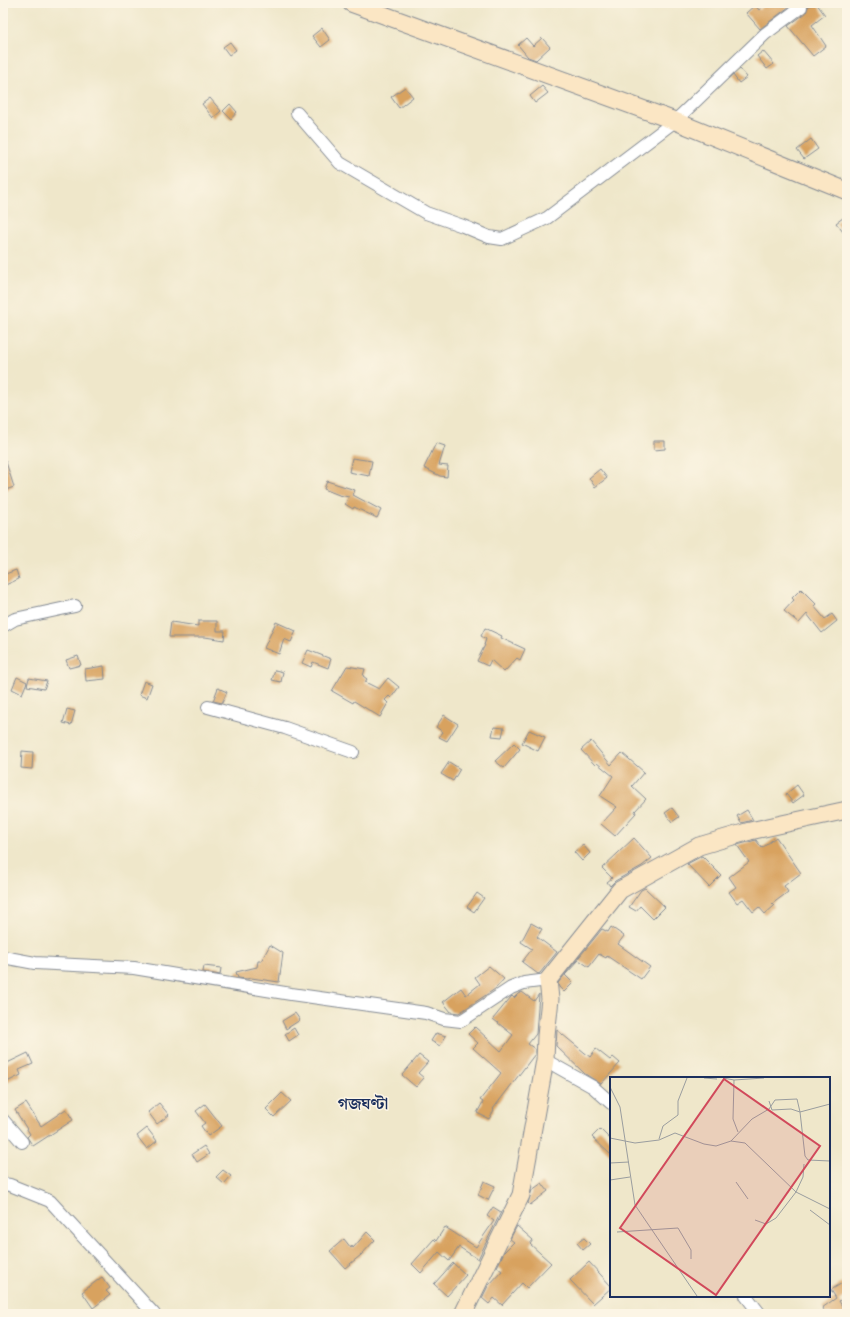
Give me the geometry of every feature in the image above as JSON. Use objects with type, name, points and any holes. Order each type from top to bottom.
[{"type":"street","points":[[351,3],[675,121],[847,191]]},
{"type":"street","points":[[297,113],[340,163],[426,213],[463,226],[488,237],[502,239],[547,218],[675,121],[765,34],[801,7],[801,3]]},
{"type":"street","points":[[3,626],[15,619],[75,606]]},
{"type":"street","points":[[208,707],[285,728],[353,752]]},
{"type":"street","points":[[3,957],[35,963],[134,968],[291,994],[426,1013],[444,1019],[461,1021],[511,988],[524,983],[548,980],[620,890],[699,846],[750,831],[847,810]]},
{"type":"street","points":[[464,1314],[521,1195],[545,1060],[550,999],[548,980]]},
{"type":"street","points":[[545,1060],[593,1087],[610,1102]]},
{"type":"street","points":[[3,1120],[22,1142]]},
{"type":"street","points":[[3,1184],[10,1185],[50,1201],[154,1314]]},
{"type":"street","points":[[747,1297],[760,1314]]},
{"type":"building","points":[[767,3],[794,3],[760,29],[746,13],[755,5],[759,10]]},
{"type":"building","points":[[816,3],[825,15],[812,25],[826,46],[813,56],[788,26],[806,13],[808,7]]},
{"type":"building","points":[[322,28],[330,40],[321,47],[312,36]]},
{"type":"building","points":[[526,38],[533,46],[542,38],[550,47],[536,60],[528,57],[518,45]]},
{"type":"building","points":[[230,42],[236,50],[229,55],[223,47]]},
{"type":"building","points":[[763,51],[774,64],[767,69],[757,56]]},
{"type":"building","points":[[740,69],[747,77],[739,83],[733,75]]},
{"type":"building","points":[[542,86],[548,93],[535,103],[530,96]]},
{"type":"building","points":[[405,87],[413,97],[399,108],[391,97]]},
{"type":"building","points":[[210,98],[221,111],[213,118],[202,104]]},
{"type":"building","points":[[230,104],[237,112],[231,119],[223,111]]},
{"type":"building","points":[[811,139],[818,149],[804,159],[797,150]]},
{"type":"building","points":[[847,215],[847,237],[836,223]]},
{"type":"building","points":[[654,441],[665,441],[665,449],[654,450]]},
{"type":"building","points":[[436,443],[445,446],[439,465],[448,466],[447,477],[440,476],[424,468]]},
{"type":"building","points":[[352,458],[372,461],[369,476],[349,472]]},
{"type":"building","points":[[3,459],[5,459],[14,487],[3,491]]},
{"type":"building","points":[[600,469],[607,478],[595,487],[589,478]]},
{"type":"building","points":[[327,481],[355,490],[353,495],[381,510],[377,518],[354,507],[353,509],[345,504],[349,497],[324,489]]},
{"type":"building","points":[[16,570],[19,579],[3,586],[3,575]]},
{"type":"building","points":[[801,589],[816,604],[814,606],[825,619],[832,614],[837,621],[822,633],[807,614],[799,623],[784,611],[794,600],[792,598]]},
{"type":"building","points":[[198,621],[217,621],[217,631],[225,631],[224,640],[205,637],[169,637],[171,622],[198,626]]},
{"type":"building","points":[[276,622],[296,631],[291,642],[284,639],[279,654],[264,648]]},
{"type":"building","points":[[485,628],[502,636],[501,638],[525,649],[520,660],[517,658],[504,672],[491,660],[488,666],[477,661],[485,645],[486,639],[481,636]]},
{"type":"building","points":[[308,650],[331,659],[328,668],[313,662],[311,667],[302,663]]},
{"type":"building","points":[[78,656],[81,665],[69,668],[66,660]]},
{"type":"building","points":[[104,666],[105,679],[86,681],[85,669]]},
{"type":"building","points":[[347,666],[365,669],[363,676],[367,679],[365,682],[379,689],[388,678],[399,687],[391,698],[389,696],[385,700],[388,703],[380,717],[354,701],[353,703],[332,691]]},
{"type":"building","points":[[275,670],[283,672],[281,682],[272,680]]},
{"type":"building","points":[[17,677],[27,682],[22,694],[12,689]]},
{"type":"building","points":[[29,678],[47,681],[44,689],[27,686]]},
{"type":"building","points":[[144,681],[152,684],[147,698],[139,695]]},
{"type":"building","points":[[218,688],[227,692],[222,703],[213,701]]},
{"type":"building","points":[[67,709],[75,711],[71,725],[63,723]]},
{"type":"building","points":[[444,715],[458,724],[447,741],[439,737],[443,732],[436,727]]},
{"type":"building","points":[[494,727],[504,728],[502,737],[492,736]]},
{"type":"building","points":[[529,730],[545,737],[538,751],[522,743]]},
{"type":"building","points":[[591,741],[611,765],[622,753],[644,772],[632,786],[646,799],[635,811],[636,813],[615,836],[601,824],[617,807],[600,796],[613,776],[597,763],[595,765],[581,750]]},
{"type":"building","points":[[514,743],[520,749],[504,768],[495,761]]},
{"type":"building","points":[[22,751],[33,752],[32,769],[21,768]]},
{"type":"building","points":[[449,762],[460,769],[453,781],[441,774]]},
{"type":"building","points":[[797,785],[804,795],[793,803],[786,794]]},
{"type":"building","points":[[672,808],[679,817],[672,822],[665,813]]},
{"type":"building","points":[[747,810],[753,820],[741,823],[737,816]]},
{"type":"building","points":[[776,837],[801,873],[784,886],[788,892],[772,904],[774,906],[765,914],[759,907],[753,912],[743,899],[737,903],[729,892],[736,887],[729,877],[749,862],[737,845],[756,840],[762,848]]},
{"type":"building","points":[[634,838],[652,858],[642,866],[615,881],[610,886],[607,882],[612,878],[602,868]]},
{"type":"building","points":[[583,845],[590,853],[582,861],[574,852]]},
{"type":"building","points":[[702,856],[721,875],[709,887],[687,864]]},
{"type":"building","points":[[645,888],[665,907],[653,919],[640,906],[636,911],[629,907],[641,890]]},
{"type":"building","points":[[477,893],[484,898],[474,912],[467,907]]},
{"type":"building","points":[[531,923],[542,929],[537,937],[557,952],[538,974],[522,962],[532,949],[521,942]]},
{"type":"building","points":[[611,927],[624,936],[618,944],[650,967],[641,979],[607,956],[606,958],[599,954],[589,967],[579,960],[565,975],[573,983],[564,992],[559,987],[558,983],[602,929],[608,932]]},
{"type":"building","points":[[270,945],[283,953],[279,982],[251,978],[238,978],[236,972],[257,967],[258,961],[261,961]]},
{"type":"building","points":[[204,966],[221,968],[220,975],[203,972]]},
{"type":"building","points":[[489,966],[504,979],[495,989],[459,1013],[451,1012],[443,1002],[461,988],[466,995],[480,984],[475,977]]},
{"type":"building","points":[[522,992],[534,1001],[539,994],[536,1034],[528,1044],[535,1049],[535,1054],[493,1109],[494,1110],[489,1119],[477,1113],[483,1102],[480,1100],[501,1073],[473,1048],[478,1043],[468,1034],[475,1027],[501,1051],[513,1035],[493,1019],[512,996],[514,998]]},
{"type":"building","points":[[295,1013],[300,1020],[286,1029],[282,1021]]},
{"type":"building","points":[[294,1028],[298,1035],[289,1041],[285,1034]]},
{"type":"building","points":[[557,1030],[590,1057],[596,1049],[610,1060],[613,1057],[620,1063],[601,1084],[585,1074],[556,1046]]},
{"type":"building","points":[[436,1033],[446,1036],[440,1046],[431,1041]]},
{"type":"building","points":[[28,1053],[33,1064],[19,1070],[21,1075],[3,1084],[3,1065]]},
{"type":"building","points":[[419,1055],[428,1062],[418,1073],[424,1078],[416,1087],[402,1075]]},
{"type":"building","points":[[282,1093],[291,1101],[274,1117],[266,1109]]},
{"type":"building","points":[[26,1103],[41,1126],[66,1109],[73,1120],[33,1146],[27,1137],[30,1134],[15,1110]]},
{"type":"building","points":[[159,1103],[169,1115],[157,1124],[148,1112]]},
{"type":"building","points":[[205,1104],[222,1126],[208,1136],[201,1126],[205,1123],[196,1111]]},
{"type":"building","points":[[147,1128],[157,1141],[147,1149],[137,1136]]},
{"type":"building","points":[[600,1129],[610,1139],[610,1154],[592,1137]]},
{"type":"building","points":[[204,1146],[209,1154],[197,1162],[192,1154]]},
{"type":"building","points":[[223,1170],[231,1176],[224,1184],[216,1177]]},
{"type":"building","points":[[484,1181],[495,1186],[488,1200],[478,1195]]},
{"type":"building","points":[[542,1183],[548,1191],[530,1205],[528,1203],[532,1190]]},
{"type":"building","points":[[493,1207],[501,1212],[478,1259],[459,1247],[449,1261],[439,1252],[421,1273],[412,1264],[434,1239],[436,1241],[445,1227],[476,1247],[494,1221],[487,1216]]},
{"type":"building","points":[[517,1226],[533,1240],[530,1244],[551,1263],[527,1288],[522,1283],[502,1305],[494,1298],[489,1304],[482,1298],[488,1286],[502,1271],[497,1267],[504,1252],[514,1242],[510,1239]]},
{"type":"building","points":[[367,1232],[375,1240],[361,1255],[345,1268],[330,1251],[344,1239],[351,1248],[352,1246],[353,1248]]},
{"type":"building","points":[[584,1238],[590,1244],[583,1250],[577,1243]]},
{"type":"building","points":[[589,1262],[610,1285],[610,1289],[593,1304],[570,1280]]},
{"type":"building","points":[[453,1263],[466,1275],[447,1296],[434,1284]]},
{"type":"building","points":[[102,1277],[110,1288],[106,1291],[110,1295],[93,1308],[82,1292]]},
{"type":"building","points":[[847,1280],[847,1296],[839,1301],[847,1314],[826,1314],[822,1308],[836,1298],[831,1290]]},
{"type":"district","name":"গজঘণ্টা","points":[[363,1103]]}]
